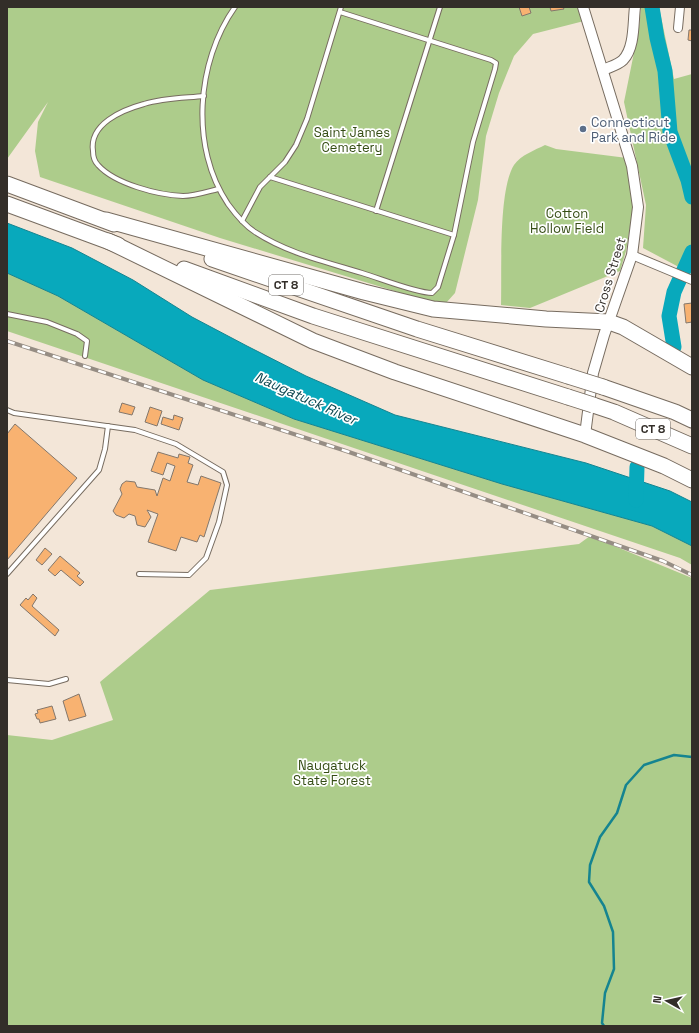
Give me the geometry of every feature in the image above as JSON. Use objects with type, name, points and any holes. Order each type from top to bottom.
[{"type":"highway","name":"CT 8","points":[[7,184],[267,279],[417,329],[568,376],[675,412],[692,420]]},
{"type":"highway","name":"CT 8","points":[[7,204],[313,316],[614,412],[692,446]]},
{"type":"highway","points":[[106,220],[364,292],[433,309],[546,319],[609,322],[630,331],[692,367]]},
{"type":"highway","points":[[108,241],[313,341],[395,372],[585,435],[664,466],[692,480]]},
{"type":"street","name":"Cross Street","points":[[583,7],[636,179],[637,223],[632,255],[593,373],[585,435]]},
{"type":"street","points":[[603,70],[619,63],[626,55],[632,37],[635,7]]},
{"type":"street","points":[[678,28],[680,7]]},
{"type":"street","points":[[632,255],[691,279]]},
{"type":"lane","points":[[235,7],[228,16],[214,47],[208,68],[204,96],[203,133],[206,154],[218,189],[235,214],[242,221],[254,232],[285,247],[321,260],[429,294],[437,290],[454,235],[473,142],[496,66],[494,61],[341,9],[307,119],[296,145],[285,162],[260,187],[242,221]]},
{"type":"lane","points":[[376,210],[440,7]]},
{"type":"lane","points":[[204,96],[156,101],[131,108],[115,116],[102,125],[95,133],[92,146],[93,155],[97,164],[117,179],[146,189],[182,196],[201,194],[218,189]]},
{"type":"lane","points":[[270,178],[454,235]]},
{"type":"lane","points":[[7,314],[47,322],[77,334],[87,341],[85,356]]},
{"type":"lane","points":[[7,410],[14,413],[135,430],[176,444],[223,472],[227,485],[219,522],[206,558],[189,575],[140,574]]},
{"type":"lane","points":[[7,574],[99,470],[105,449],[108,426]]},
{"type":"lane","points":[[7,680],[49,684],[66,679]]},
{"type":"green space","name":"Saint James Cemetery","points":[[7,7],[579,7],[584,21],[533,34],[514,56],[499,93],[486,136],[478,200],[455,293],[446,303],[421,299],[220,238],[40,177],[35,151],[38,122],[48,102],[7,159]]},
{"type":"green space","points":[[641,7],[659,7],[674,79],[692,74],[692,274],[643,248],[646,205],[624,102],[639,28]]},
{"type":"green space","name":"Cotton Hollow Field","points":[[545,145],[556,149],[627,158],[634,203],[626,251],[620,271],[530,308],[501,305],[503,212],[505,193],[509,177],[514,165],[520,158]]},
{"type":"green space","points":[[7,273],[58,296],[203,380],[294,419],[502,484],[652,526],[692,546],[692,565],[680,558],[7,331]]},
{"type":"green space","name":"Naugatuck State Forest","points":[[590,536],[692,578],[692,1026],[7,1026],[7,735],[52,740],[113,720],[100,682],[210,590],[579,544]]},
{"type":"water","name":"Naugatuck River","points":[[7,223],[72,248],[133,280],[192,317],[247,346],[306,376],[395,415],[586,463],[670,491],[692,502],[692,546],[652,526],[502,484],[294,419],[203,380],[58,296],[7,273]]},
{"type":"building","points":[[519,7],[529,7],[531,13],[522,16]]},
{"type":"building","points":[[550,7],[563,7],[564,9],[551,11]]},
{"type":"building","points":[[689,30],[692,30],[692,41],[688,40]]},
{"type":"building","points":[[692,303],[692,322],[686,323],[684,304]]},
{"type":"building","points":[[122,403],[135,407],[132,415],[119,412]]},
{"type":"building","points":[[150,407],[162,411],[157,426],[145,422]]},
{"type":"building","points":[[174,415],[183,418],[179,430],[161,424],[163,417],[173,420]]},
{"type":"building","points":[[15,424],[77,478],[7,560],[7,434]]},
{"type":"building","points":[[158,452],[178,458],[179,454],[190,457],[188,463],[193,465],[187,482],[198,485],[201,476],[221,483],[204,537],[200,535],[197,542],[181,537],[176,551],[148,542],[158,514],[147,510],[151,517],[145,527],[137,525],[135,516],[129,514],[124,518],[116,515],[113,511],[122,494],[120,489],[122,484],[126,481],[135,482],[137,487],[155,490],[157,496],[163,478],[170,481],[175,466],[167,463],[163,475],[151,471]]},
{"type":"building","points":[[45,548],[52,554],[42,565],[36,560]]},
{"type":"building","points":[[60,556],[80,573],[77,576],[84,582],[80,586],[61,570],[55,576],[48,570]]},
{"type":"building","points":[[33,594],[37,598],[32,606],[59,630],[55,636],[20,605],[26,598],[28,600]]},
{"type":"building","points":[[79,694],[86,716],[69,721],[63,701]]},
{"type":"building","points":[[52,706],[56,719],[40,723],[35,714],[38,713],[37,710]]},
{"type":"waterway","points":[[652,7],[657,38],[665,71],[670,132],[688,180],[692,197]]},
{"type":"waterway","points":[[674,347],[669,316],[674,292],[692,252]]},
{"type":"waterway","points":[[636,500],[637,467]]},
{"type":"waterway","points":[[604,1026],[602,1023],[605,993],[614,969],[613,932],[604,906],[589,882],[590,865],[600,837],[617,813],[626,785],[644,765],[674,755],[692,757]]},
{"type":"railway","points":[[7,341],[346,451],[663,561],[692,575]]},
{"type":"place","name":"Connecticut Park and Ride","points":[[583,129]]}]
